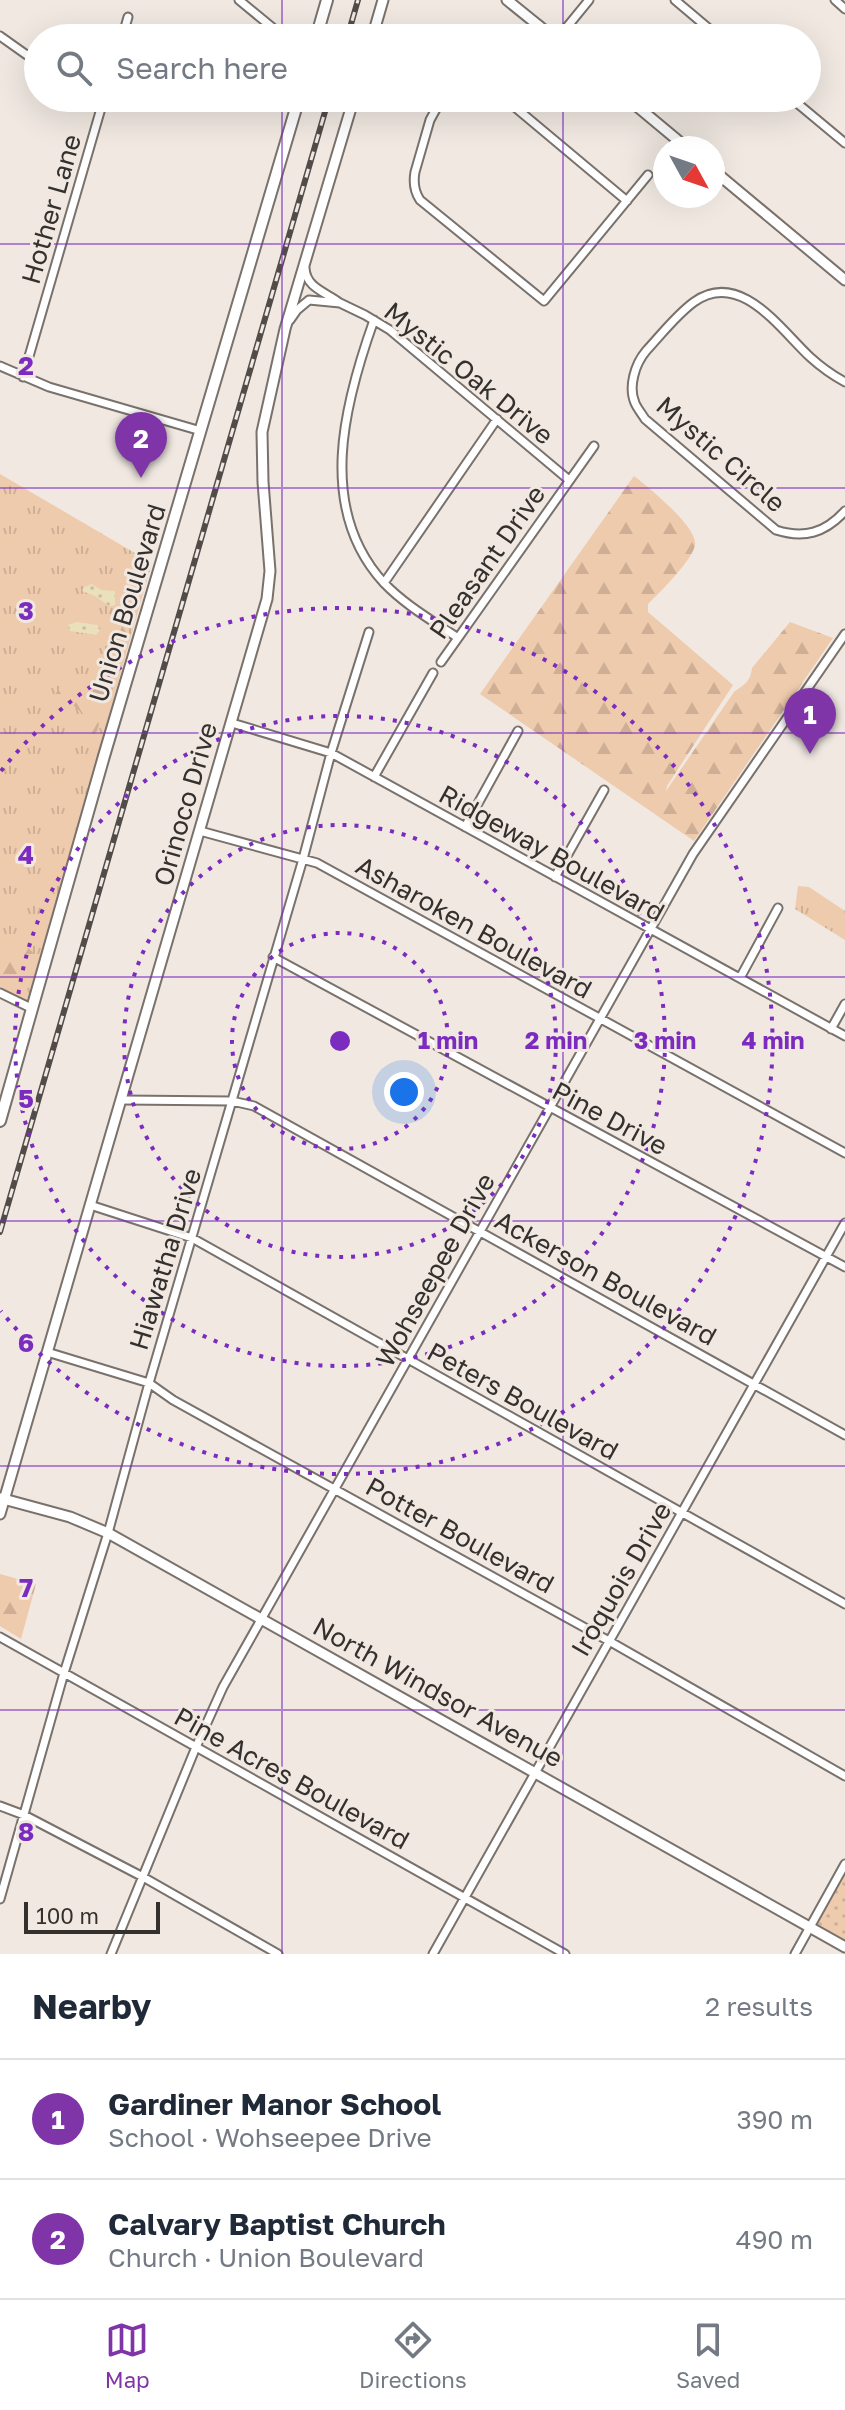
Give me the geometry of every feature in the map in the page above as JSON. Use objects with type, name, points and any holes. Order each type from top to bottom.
[{"type":"main road","points":[[320,24],[327,0]]},
{"type":"main road","name":"Union Boulevard","points":[[0,1121],[5,1083],[33,1009],[104,756],[295,112]]},
{"type":"street","points":[[239,0],[268,24]]},
{"type":"street","points":[[376,24],[383,0]]},
{"type":"street","points":[[507,0],[538,24]]},
{"type":"street","points":[[568,24],[589,0]]},
{"type":"street","points":[[675,0],[703,24]]},
{"type":"street","points":[[835,0],[845,9]]},
{"type":"street","points":[[126,24],[128,17]]},
{"type":"street","points":[[0,36],[24,53]]},
{"type":"street","name":"Hother Lane","points":[[23,377],[100,112]]},
{"type":"street","name":"Orinoco Drive","points":[[0,1514],[2,1498],[122,1100],[267,599],[270,571],[262,432],[285,329],[350,112]]},
{"type":"street","points":[[434,112],[415,172],[414,186],[420,200],[544,301],[648,175]]},
{"type":"street","points":[[522,112],[627,201]]},
{"type":"street","points":[[644,112],[673,136]]},
{"type":"street","points":[[808,112],[845,143]]},
{"type":"street","points":[[725,180],[845,280]]},
{"type":"street","name":"Mystic Oak Drive","points":[[305,260],[305,275],[312,286],[390,330],[569,480]]},
{"type":"street","name":"Mystic Circle","points":[[845,382],[812,360],[758,306],[743,296],[724,292],[694,302],[668,327],[642,356],[632,386],[634,402],[645,419],[776,530],[792,535],[808,535],[823,530],[845,511]]},
{"type":"street","name":"Mystic Oak Drive","points":[[285,329],[304,302],[340,303]]},
{"type":"street","points":[[374,320],[343,438],[341,478],[346,511],[358,543],[384,583],[412,607],[458,638]]},
{"type":"street","points":[[0,366],[49,387],[201,431]]},
{"type":"street","points":[[384,583],[497,419]]},
{"type":"street","name":"Pleasant Drive","points":[[441,662],[594,446]]},
{"type":"street","name":"Hiawatha Drive","points":[[0,1899],[303,859],[331,753],[369,632]]},
{"type":"street","name":"Wohseepee Drive","points":[[111,1954],[223,1687],[693,854],[845,634]]},
{"type":"street","points":[[374,777],[433,673]]},
{"type":"street","name":"Ridgeway Boulevard","points":[[232,723],[331,753],[845,1036]]},
{"type":"street","points":[[465,827],[518,731]]},
{"type":"street","points":[[555,877],[604,790]]},
{"type":"street","name":"Asharoken Boulevard","points":[[200,831],[317,863],[845,1153]]},
{"type":"street","points":[[740,978],[778,908]]},
{"type":"street","name":"Pine Drive","points":[[273,957],[845,1267]]},
{"type":"street","points":[[0,993],[33,1009]]},
{"type":"street","points":[[831,1029],[845,1004]]},
{"type":"street","name":"Ackerson Boulevard","points":[[122,1100],[232,1101],[254,1106],[845,1435]]},
{"type":"street","name":"Peters Boulevard","points":[[90,1205],[192,1238],[845,1604]]},
{"type":"street","name":"Iroquois Drive","points":[[433,1954],[845,1223]]},
{"type":"street","name":"Potter Boulevard","points":[[47,1352],[149,1383],[173,1400],[609,1641],[845,1776]]},
{"type":"street","name":"North Windsor Avenue","points":[[2,1498],[89,1523],[108,1533],[845,1947]]},
{"type":"street","name":"Pine Acres Boulevard","points":[[0,1637],[565,1954]]},
{"type":"street","points":[[0,1806],[24,1815],[143,1877],[278,1954]]},
{"type":"street","points":[[795,1954],[845,1864]]},
{"type":"green space","points":[[0,474],[152,563],[27,1003],[0,988]]},
{"type":"green space","points":[[634,476],[681,518],[694,537],[695,545],[682,568],[648,604],[648,612],[733,685],[666,791],[734,692],[748,680],[752,668],[790,622],[833,638],[694,841],[480,694]]},
{"type":"green space","points":[[137,592],[139,594],[94,735],[78,710],[54,696],[66,679],[97,676],[107,654],[117,642],[131,597]]},
{"type":"green space","points":[[798,886],[809,887],[845,911],[845,940],[795,909]]},
{"type":"green space","points":[[15,948],[27,948],[33,952],[25,981],[16,993],[0,983],[0,954]]},
{"type":"green space","points":[[0,1574],[36,1584],[21,1639],[0,1626]]},
{"type":"green space","points":[[845,1865],[845,1947],[810,1927]]},
{"type":"sand","points":[[92,584],[101,590],[115,591],[115,605],[109,606],[82,591]]},
{"type":"sand","points":[[77,622],[97,625],[101,629],[96,635],[70,631],[68,625]]},
{"type":"railway","points":[[351,24],[358,0]]},
{"type":"railway","points":[[0,1232],[325,112]]},
{"type":"place","name":"Calvary Baptist Church","points":[[141,478]]},
{"type":"place","name":"Gardiner Manor School","points":[[810,754]]}]
